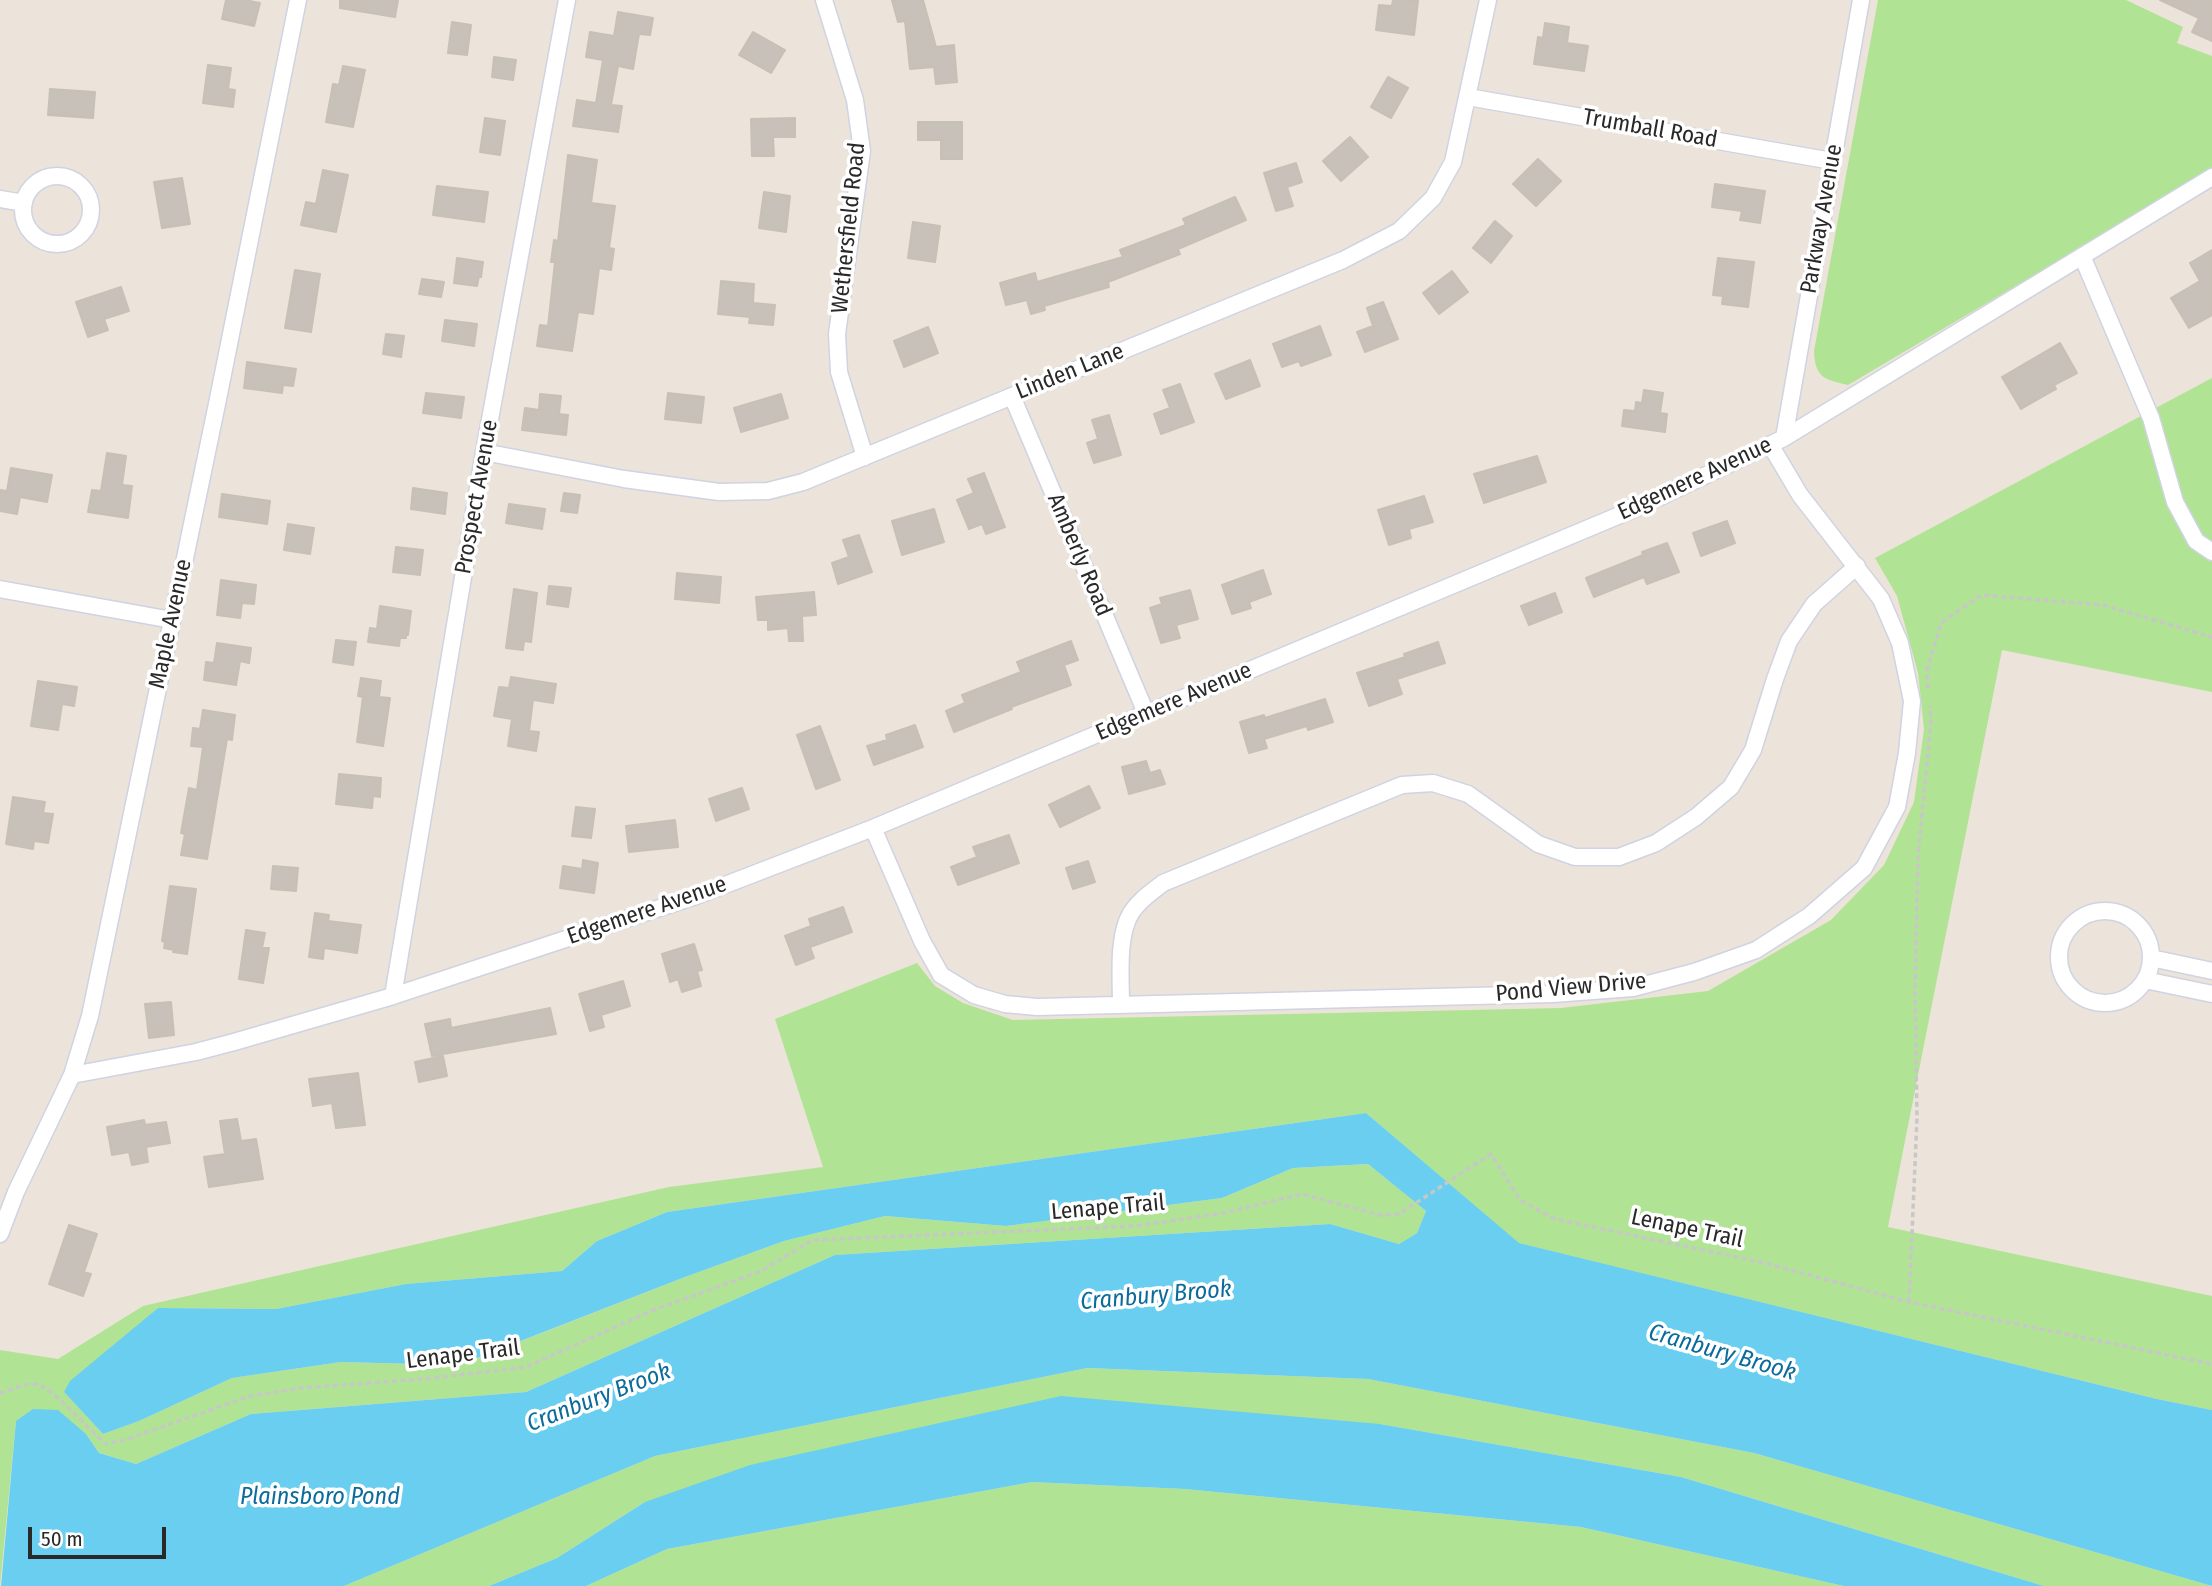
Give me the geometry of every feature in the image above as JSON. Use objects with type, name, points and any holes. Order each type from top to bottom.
[{"type":"street","name":"Maple Avenue","points":[[0,1234],[16,1192],[72,1075],[90,1017],[298,0]]},
{"type":"street","name":"Prospect Avenue","points":[[393,996],[484,452],[567,0]]},
{"type":"street","name":"Wethersfield Road","points":[[824,0],[855,100],[862,151],[837,334],[839,372],[865,457]]},
{"type":"street","name":"Linden Lane","points":[[484,452],[624,479],[719,492],[768,491],[803,482],[1343,260],[1399,231],[1433,198],[1453,162],[1488,0]]},
{"type":"street","name":"Parkway Avenue","points":[[1777,442],[1861,0]]},
{"type":"street","name":"Trumball Road","points":[[1468,97],[1832,161]]},
{"type":"street","points":[[64,177],[85,190],[91,214],[80,235],[71,241],[47,243],[27,227],[24,203],[34,185],[43,179],[64,177]]},
{"type":"street","name":"Edgemere Avenue","points":[[72,1075],[196,1052],[393,996],[699,895],[873,828],[1639,507],[1777,442],[2212,177]]},
{"type":"street","points":[[0,199],[24,203]]},
{"type":"street","points":[[2082,256],[2151,418],[2175,502],[2196,541],[2212,552]]},
{"type":"street","name":"Amberly Road","points":[[1012,396],[1146,713]]},
{"type":"street","name":"Pond View Drive","points":[[873,828],[922,941],[941,975],[974,995],[1005,1004],[1038,1007],[1553,993],[1633,988],[1694,972],[1756,950],[1809,916],[1864,868],[1897,807],[1908,753],[1912,701],[1900,643],[1881,599],[1800,495],[1777,442]]},
{"type":"street","points":[[1121,1004],[1122,944],[1130,914],[1163,883],[1402,785],[1433,783],[1468,794],[1538,844],[1575,857],[1619,857],[1656,843],[1696,817],[1731,786],[1754,750],[1789,641],[1814,604],[1857,566]]},
{"type":"street","points":[[0,589],[172,620]]},
{"type":"street","points":[[2108,911],[2130,919],[2145,936],[2151,958],[2145,980],[2138,989],[2119,1001],[2098,1003],[2079,995],[2065,979],[2059,960],[2060,949],[2069,929],[2086,915],[2108,911]]},
{"type":"street","points":[[2151,958],[2212,971]]},
{"type":"street","points":[[2145,980],[2212,994]]},
{"type":"path","points":[[1909,1302],[1917,1118],[1915,990],[1918,856],[1931,722],[1927,671],[1941,623],[1982,595],[2103,605],[2212,637]]},
{"type":"path","name":"Lenape Trail","points":[[0,1393],[26,1384],[38,1384],[49,1390],[106,1444],[125,1440],[250,1396],[302,1388],[424,1379],[526,1367],[651,1311],[759,1272],[813,1240],[1136,1226],[1224,1213],[1302,1194],[1380,1215],[1399,1214],[1490,1154],[1520,1200],[1555,1219],[1765,1263],[1909,1302],[2212,1364]]},
{"type":"green space","points":[[1878,0],[2126,0],[2183,27],[2177,43],[2212,56],[2212,170],[1848,385],[1822,376],[1816,367],[1814,351]]},
{"type":"green space","points":[[2212,378],[2212,692],[2002,650],[1888,1227],[2212,1296],[2212,1410],[2157,1399],[1518,1243],[1366,1113],[667,1212],[597,1241],[562,1271],[406,1284],[276,1309],[158,1308],[64,1392],[103,1434],[139,1421],[232,1378],[341,1362],[460,1365],[784,1241],[885,1216],[1006,1226],[1222,1198],[1293,1168],[1368,1164],[1426,1211],[1417,1233],[1399,1244],[1330,1224],[835,1255],[526,1392],[251,1414],[136,1464],[99,1453],[86,1434],[16,1421],[0,1586],[0,1350],[58,1359],[143,1306],[669,1187],[823,1167],[775,1019],[917,963],[935,986],[963,1003],[1013,1020],[1561,1008],[1708,991],[1831,920],[1884,865],[1914,802],[1924,729],[1918,673],[1897,596],[1875,558]]},
{"type":"green space","points":[[1087,1368],[1368,1379],[1754,1453],[2212,1586],[2044,1586],[1681,1477],[1380,1424],[645,1502],[557,1558],[489,1586],[344,1586],[655,1456]]},
{"type":"green space","points":[[1032,1482],[1185,1489],[1581,1527],[1844,1586],[586,1586],[667,1549]]},
{"type":"water","name":"Plainsboro Pond","points":[[1366,1113],[1519,1243],[2157,1399],[2212,1410],[2212,1586],[1754,1453],[1368,1379],[1087,1368],[655,1456],[344,1586],[1,1586],[16,1421],[33,1409],[58,1410],[86,1434],[99,1453],[136,1464],[251,1414],[526,1392],[835,1255],[1330,1224],[1399,1244],[1417,1233],[1426,1211],[1368,1164],[1293,1168],[1222,1198],[1006,1226],[885,1216],[784,1241],[459,1365],[341,1362],[232,1378],[139,1421],[103,1434],[64,1392],[70,1381],[158,1308],[276,1309],[406,1284],[562,1271],[597,1241],[667,1212]]},
{"type":"water","points":[[1061,1396],[1380,1424],[1681,1477],[2044,1586],[1844,1586],[1581,1527],[1185,1489],[1032,1482],[667,1549],[586,1586],[489,1586],[557,1558],[645,1502],[750,1465]]},
{"type":"building","points":[[226,0],[260,3],[254,26],[222,19]]},
{"type":"building","points":[[340,0],[398,0],[395,17],[340,8]]},
{"type":"building","points":[[892,0],[923,0],[936,47],[954,45],[957,82],[936,84],[934,67],[910,69],[905,21],[898,22]]},
{"type":"building","points":[[1393,0],[1418,1],[1414,35],[1376,30],[1379,5],[1392,6]]},
{"type":"building","points":[[2160,0],[2212,0],[2212,41],[2192,32],[2199,18]]},
{"type":"building","points":[[618,12],[653,18],[650,35],[639,34],[633,69],[618,66],[611,105],[622,106],[618,132],[573,126],[577,100],[596,103],[603,60],[586,57],[590,32],[614,36]]},
{"type":"building","points":[[452,22],[471,25],[467,55],[448,53]]},
{"type":"building","points":[[1545,23],[1569,27],[1567,43],[1588,46],[1584,71],[1534,64],[1538,37],[1543,38]]},
{"type":"building","points":[[753,32],[785,50],[771,73],[739,55]]},
{"type":"building","points":[[494,57],[516,60],[513,80],[492,77]]},
{"type":"building","points":[[208,65],[231,68],[228,89],[235,90],[233,107],[203,103]]},
{"type":"building","points":[[343,66],[365,70],[353,127],[326,122],[333,84],[339,85]]},
{"type":"building","points":[[1388,77],[1408,88],[1391,118],[1371,107]]},
{"type":"building","points":[[50,89],[95,92],[93,118],[48,115]]},
{"type":"building","points":[[485,118],[505,121],[500,155],[480,152]]},
{"type":"building","points":[[795,118],[795,137],[773,137],[774,156],[752,156],[751,119]]},
{"type":"building","points":[[918,122],[962,122],[962,159],[941,159],[941,140],[918,140]]},
{"type":"building","points":[[1350,137],[1368,157],[1341,181],[1323,161]]},
{"type":"building","points":[[568,155],[597,160],[591,203],[615,206],[609,248],[614,249],[611,270],[599,268],[593,314],[578,312],[572,351],[537,346],[540,325],[548,326],[555,262],[551,262],[554,240],[558,241]]},
{"type":"building","points":[[1538,159],[1561,181],[1536,206],[1513,184]]},
{"type":"building","points":[[1296,163],[1302,182],[1287,187],[1293,206],[1276,211],[1264,173]]},
{"type":"building","points":[[323,170],[348,175],[336,232],[301,225],[306,202],[316,204]]},
{"type":"building","points":[[182,178],[190,224],[162,228],[154,182]]},
{"type":"building","points":[[1715,184],[1765,191],[1760,223],[1740,220],[1742,211],[1712,207]]},
{"type":"building","points":[[437,186],[488,192],[484,222],[433,215]]},
{"type":"building","points":[[764,192],[790,196],[786,232],[759,228]]},
{"type":"building","points":[[1235,197],[1246,220],[1178,249],[1180,254],[1108,282],[1109,287],[1044,306],[1045,310],[1031,314],[1027,300],[1006,305],[1000,283],[1035,273],[1037,282],[1123,257],[1120,250],[1186,225],[1183,219]]},
{"type":"building","points":[[1495,221],[1512,236],[1491,263],[1473,248]]},
{"type":"building","points":[[913,222],[940,226],[935,262],[908,258]]},
{"type":"building","points":[[2212,250],[2212,315],[2189,328],[2171,298],[2200,281],[2190,263]]},
{"type":"building","points":[[457,258],[483,262],[477,286],[454,283]]},
{"type":"building","points":[[1718,258],[1754,262],[1748,307],[1722,304],[1723,296],[1713,295]]},
{"type":"building","points":[[295,270],[320,274],[311,332],[285,328]]},
{"type":"building","points":[[1452,271],[1468,292],[1439,314],[1423,293]]},
{"type":"building","points":[[422,279],[444,282],[441,297],[419,294]]},
{"type":"building","points":[[721,281],[754,284],[753,303],[775,305],[773,325],[749,323],[750,317],[718,314]]},
{"type":"building","points":[[121,287],[129,311],[104,319],[108,330],[88,337],[76,302]]},
{"type":"building","points":[[1383,302],[1398,339],[1365,352],[1357,332],[1373,326],[1367,308]]},
{"type":"building","points":[[445,320],[477,324],[474,346],[442,341]]},
{"type":"building","points":[[1320,326],[1331,355],[1301,366],[1299,361],[1282,367],[1273,344]]},
{"type":"building","points":[[928,327],[938,353],[904,367],[894,341]]},
{"type":"building","points":[[386,334],[404,336],[401,357],[383,354]]},
{"type":"building","points":[[2060,343],[2077,373],[2054,385],[2056,389],[2021,409],[2002,377]]},
{"type":"building","points":[[1250,360],[1260,386],[1226,399],[1215,374]]},
{"type":"building","points":[[247,362],[296,369],[293,386],[283,385],[282,393],[244,388]]},
{"type":"building","points":[[1180,384],[1194,422],[1161,434],[1154,414],[1170,408],[1163,390]]},
{"type":"building","points":[[1644,390],[1663,393],[1660,413],[1667,414],[1665,432],[1622,426],[1624,410],[1635,411],[1636,402],[1642,403]]},
{"type":"building","points":[[426,393],[464,397],[461,418],[423,413]]},
{"type":"building","points":[[668,393],[704,397],[701,423],[665,419]]},
{"type":"building","points":[[540,394],[561,396],[559,414],[568,415],[566,435],[522,430],[525,408],[539,410]]},
{"type":"building","points":[[781,394],[788,418],[741,432],[734,408]]},
{"type":"building","points":[[1109,415],[1121,455],[1094,463],[1087,443],[1098,439],[1092,420]]},
{"type":"building","points":[[107,453],[126,456],[122,485],[132,486],[128,518],[88,512],[92,490],[101,491]]},
{"type":"building","points":[[1537,456],[1546,482],[1484,503],[1474,474]]},
{"type":"building","points":[[11,468],[52,475],[47,502],[20,497],[17,514],[0,511],[0,490],[7,491]]},
{"type":"building","points":[[984,473],[1005,527],[986,534],[982,524],[969,529],[957,500],[974,493],[968,479]]},
{"type":"building","points":[[413,488],[447,493],[445,514],[411,509]]},
{"type":"building","points":[[564,493],[580,495],[577,513],[561,511]]},
{"type":"building","points":[[222,494],[270,501],[267,524],[219,517]]},
{"type":"building","points":[[1424,496],[1433,522],[1409,529],[1411,538],[1389,545],[1378,510]]},
{"type":"building","points":[[509,504],[545,509],[542,529],[506,523]]},
{"type":"building","points":[[934,509],[944,542],[902,555],[892,521]]},
{"type":"building","points":[[1727,521],[1735,543],[1701,556],[1693,533]]},
{"type":"building","points":[[288,524],[314,528],[310,554],[284,550]]},
{"type":"building","points":[[859,535],[872,572],[838,584],[832,563],[849,557],[843,540]]},
{"type":"building","points":[[1667,543],[1679,572],[1647,584],[1644,577],[1594,597],[1586,578]]},
{"type":"building","points":[[396,547],[423,550],[420,575],[393,572]]},
{"type":"building","points":[[1263,570],[1271,594],[1249,602],[1251,608],[1232,614],[1222,585]]},
{"type":"building","points":[[677,573],[721,577],[719,603],[675,599]]},
{"type":"building","points":[[221,580],[256,585],[254,604],[242,603],[240,618],[217,615]]},
{"type":"building","points":[[549,586],[571,588],[568,607],[547,604]]},
{"type":"building","points":[[514,589],[537,593],[531,642],[524,641],[523,650],[506,648]]},
{"type":"building","points":[[1190,590],[1198,619],[1176,625],[1180,638],[1161,643],[1150,608],[1162,604],[1160,598]]},
{"type":"building","points":[[814,592],[816,615],[802,616],[803,641],[789,641],[788,628],[768,630],[768,620],[758,620],[756,597]]},
{"type":"building","points":[[1555,593],[1562,612],[1529,625],[1521,606]]},
{"type":"building","points":[[380,606],[411,611],[408,635],[406,638],[400,638],[399,646],[368,642],[370,628],[377,629]]},
{"type":"building","points":[[336,640],[356,642],[353,665],[333,662]]},
{"type":"building","points":[[1071,641],[1078,660],[1064,665],[1071,685],[954,732],[946,711],[965,703],[962,695],[1021,672],[1017,662]]},
{"type":"building","points":[[1438,642],[1445,663],[1397,679],[1402,694],[1369,706],[1357,673],[1405,657],[1404,654]]},
{"type":"building","points":[[217,643],[251,648],[249,663],[240,661],[236,685],[204,680],[206,662],[214,663]]},
{"type":"building","points":[[511,677],[556,684],[553,703],[533,700],[529,731],[539,732],[536,751],[508,746],[512,719],[494,716],[499,687],[509,688]]},
{"type":"building","points":[[361,678],[381,681],[379,697],[390,698],[383,746],[357,742],[363,697],[358,696]]},
{"type":"building","points":[[38,681],[77,687],[74,706],[62,704],[58,730],[31,726]]},
{"type":"building","points":[[1325,699],[1333,722],[1308,730],[1307,726],[1264,739],[1267,748],[1249,753],[1240,722],[1264,715],[1265,718]]},
{"type":"building","points":[[203,710],[235,715],[232,740],[227,739],[207,859],[181,855],[185,834],[181,833],[189,788],[197,790],[203,747],[191,746],[193,728],[200,729]]},
{"type":"building","points":[[915,725],[923,747],[874,765],[867,746],[887,740],[886,735]]},
{"type":"building","points":[[820,726],[840,780],[816,789],[797,735]]},
{"type":"building","points":[[1146,761],[1150,773],[1160,770],[1165,784],[1129,794],[1122,767]]},
{"type":"building","points":[[339,774],[381,778],[380,797],[373,796],[372,808],[336,804]]},
{"type":"building","points":[[1089,786],[1100,808],[1060,827],[1049,805]]},
{"type":"building","points":[[742,788],[749,809],[716,821],[709,799]]},
{"type":"building","points":[[13,797],[45,802],[43,813],[53,814],[48,843],[34,841],[33,849],[6,844]]},
{"type":"building","points":[[576,807],[595,809],[591,838],[572,836]]},
{"type":"building","points":[[675,820],[678,847],[629,852],[626,826]]},
{"type":"building","points":[[1009,835],[1019,863],[958,885],[951,867],[977,857],[973,847]]},
{"type":"building","points":[[583,860],[598,863],[594,893],[560,888],[563,866],[582,869]]},
{"type":"building","points":[[1088,861],[1095,882],[1073,889],[1066,868]]},
{"type":"building","points":[[273,866],[298,868],[296,891],[271,889]]},
{"type":"building","points":[[170,886],[196,889],[187,954],[164,948],[165,942],[162,941]]},
{"type":"building","points":[[843,907],[852,932],[810,947],[814,958],[796,965],[785,936],[811,926],[809,919]]},
{"type":"building","points":[[315,913],[329,915],[328,921],[361,925],[357,953],[324,948],[323,959],[309,957]]},
{"type":"building","points":[[246,930],[265,933],[262,948],[269,948],[263,983],[239,979]]},
{"type":"building","points":[[694,944],[702,970],[697,971],[701,986],[682,992],[678,979],[670,982],[662,954]]},
{"type":"building","points":[[623,981],[630,1006],[601,1015],[604,1027],[590,1031],[579,994]]},
{"type":"building","points":[[171,1002],[174,1035],[149,1038],[145,1004]]},
{"type":"building","points":[[550,1008],[556,1034],[432,1056],[425,1024],[450,1019],[451,1028]]},
{"type":"building","points":[[443,1056],[447,1076],[419,1082],[415,1062]]},
{"type":"building","points":[[358,1073],[365,1125],[336,1128],[332,1103],[313,1106],[309,1079]]},
{"type":"building","points":[[237,1119],[241,1141],[256,1139],[263,1179],[209,1187],[204,1157],[225,1154],[220,1121]]},
{"type":"building","points":[[144,1120],[145,1125],[166,1122],[170,1143],[146,1147],[148,1162],[132,1165],[129,1152],[112,1155],[107,1127]]},
{"type":"building","points":[[69,1225],[97,1234],[84,1272],[91,1274],[83,1296],[49,1284]]},
{"type":"water label","name":"Cranbury Brook","points":[[1156,1296]]},
{"type":"water label","name":"Cranbury Brook","points":[[1722,1353]]},
{"type":"water label","name":"Cranbury Brook","points":[[599,1398]]}]
